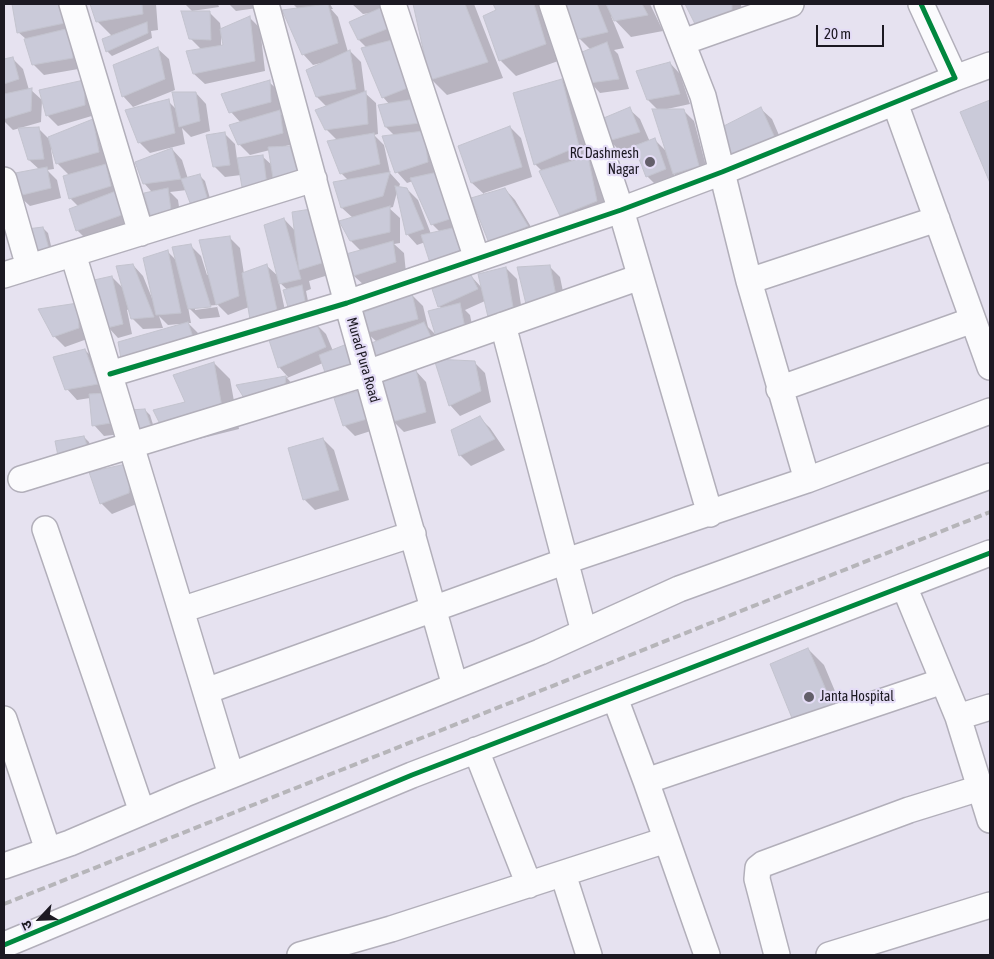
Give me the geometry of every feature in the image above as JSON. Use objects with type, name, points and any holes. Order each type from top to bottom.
[{"type":"street","points":[[72,4],[141,233]]},
{"type":"street","name":"Murad Pura Road","points":[[266,4],[347,303],[456,686]]},
{"type":"street","points":[[394,4],[477,259]]},
{"type":"street","points":[[552,4],[621,210],[710,514]]},
{"type":"street","points":[[667,4],[703,96],[749,281],[807,480]]},
{"type":"street","points":[[683,42],[790,4]]},
{"type":"street","points":[[921,4],[955,78]]},
{"type":"street","points":[[110,374],[347,303],[621,210],[722,172],[955,78],[990,66]]},
{"type":"street","points":[[895,103],[990,367]]},
{"type":"street","points":[[4,275],[314,179]]},
{"type":"street","points":[[4,180],[28,267]]},
{"type":"street","points":[[749,281],[936,219]]},
{"type":"street","points":[[73,254],[231,775]]},
{"type":"street","points":[[22,480],[367,373],[640,277]]},
{"type":"street","points":[[779,389],[973,320]]},
{"type":"street","points":[[503,325],[584,632]]},
{"type":"street","points":[[206,692],[566,562],[807,480],[990,411]]},
{"type":"street","points":[[4,866],[70,843],[231,775],[540,652],[679,589],[990,476]]},
{"type":"street","points":[[45,529],[142,812]]},
{"type":"street","points":[[181,610],[413,534]]},
{"type":"street","points":[[4,945],[476,750],[990,553]]},
{"type":"street","points":[[904,586],[958,717],[990,820]]},
{"type":"street","points":[[646,781],[943,681]]},
{"type":"street","points":[[615,698],[646,781],[706,955]]},
{"type":"street","points":[[958,717],[990,707]]},
{"type":"street","points":[[4,719],[48,850]]},
{"type":"street","points":[[476,750],[529,885]]},
{"type":"street","points":[[777,955],[757,879],[758,868],[763,864],[909,810],[980,788]]},
{"type":"street","points":[[306,954],[391,929],[666,840]]},
{"type":"street","points":[[563,874],[589,955]]},
{"type":"street","points":[[829,955],[990,905]]},
{"type":"building","points":[[12,4],[58,4],[65,23],[17,33]]},
{"type":"building","points":[[90,4],[142,4],[143,14],[96,22]]},
{"type":"building","points":[[328,4],[338,43],[302,55],[282,10]]},
{"type":"building","points":[[413,4],[465,4],[488,62],[430,80]]},
{"type":"building","points":[[493,4],[534,4],[546,44],[499,61],[483,16],[496,10]]},
{"type":"building","points":[[563,4],[597,4],[608,32],[578,39]]},
{"type":"building","points":[[606,4],[642,4],[648,15],[614,21]]},
{"type":"building","points":[[685,4],[732,4],[732,10],[695,24]]},
{"type":"building","points":[[385,6],[392,27],[358,40],[349,22]]},
{"type":"building","points":[[181,11],[210,11],[211,40],[189,39]]},
{"type":"building","points":[[250,16],[255,61],[193,74],[186,51],[223,45],[220,29]]},
{"type":"building","points":[[147,22],[148,33],[106,52],[102,39]]},
{"type":"building","points":[[70,28],[73,58],[32,65],[24,39]]},
{"type":"building","points":[[396,39],[410,87],[382,98],[361,48]]},
{"type":"building","points":[[607,42],[619,79],[589,83],[577,54]]},
{"type":"building","points":[[158,47],[165,79],[122,97],[113,65]]},
{"type":"building","points":[[350,50],[356,89],[316,97],[306,70]]},
{"type":"building","points":[[13,57],[19,79],[4,84],[4,59]]},
{"type":"building","points":[[670,62],[680,94],[647,100],[636,71]]},
{"type":"building","points":[[562,79],[579,146],[534,165],[513,93]]},
{"type":"building","points":[[84,80],[85,105],[46,116],[39,90]]},
{"type":"building","points":[[270,80],[271,102],[229,113],[221,94]]},
{"type":"building","points":[[32,88],[31,111],[4,119],[4,94]]},
{"type":"building","points":[[366,91],[368,124],[325,130],[315,110]]},
{"type":"building","points":[[172,92],[196,92],[200,121],[179,127]]},
{"type":"building","points":[[169,99],[175,133],[138,143],[125,110]]},
{"type":"building","points":[[415,99],[420,123],[385,127],[378,105]]},
{"type":"building","points":[[990,100],[990,183],[960,112]]},
{"type":"building","points":[[630,107],[640,132],[608,141],[599,120]]},
{"type":"building","points":[[761,107],[775,138],[730,158],[718,129]]},
{"type":"building","points":[[652,109],[684,109],[699,166],[673,174]]},
{"type":"building","points":[[280,110],[283,133],[238,145],[229,125]]},
{"type":"building","points":[[93,119],[99,152],[56,164],[48,137]]},
{"type":"building","points":[[510,126],[522,167],[471,183],[458,146]]},
{"type":"building","points":[[39,127],[44,159],[28,160],[18,128]]},
{"type":"building","points":[[424,131],[428,162],[395,173],[382,136]]},
{"type":"building","points":[[225,132],[230,165],[213,167],[206,135]]},
{"type":"building","points":[[374,133],[380,164],[340,174],[327,141]]},
{"type":"building","points":[[655,138],[666,169],[646,177],[634,146]]},
{"type":"building","points":[[290,146],[298,174],[273,178],[268,147]]},
{"type":"building","points":[[172,148],[181,179],[143,184],[135,162]]},
{"type":"building","points":[[263,155],[267,185],[243,193],[237,158]]},
{"type":"building","points":[[588,156],[597,201],[560,216],[539,171]]},
{"type":"building","points":[[106,164],[111,186],[69,199],[63,176]]},
{"type":"building","points":[[47,167],[51,188],[18,196],[10,174]]},
{"type":"building","points":[[390,172],[383,196],[341,208],[333,182]]},
{"type":"building","points":[[438,172],[453,218],[431,225],[410,178]]},
{"type":"building","points":[[200,174],[209,204],[192,208],[181,179]]},
{"type":"building","points":[[395,186],[407,188],[424,229],[406,235]]},
{"type":"building","points":[[168,188],[172,217],[152,221],[144,193]]},
{"type":"building","points":[[505,188],[528,226],[489,243],[471,198]]},
{"type":"building","points":[[116,191],[124,213],[76,231],[69,209]]},
{"type":"building","points":[[390,206],[390,232],[350,241],[339,221]]},
{"type":"building","points":[[311,209],[325,262],[299,270],[292,212]]},
{"type":"building","points":[[284,218],[301,279],[279,284],[264,225]]},
{"type":"building","points":[[43,227],[49,249],[32,255],[27,229]]},
{"type":"building","points":[[457,227],[465,258],[431,266],[421,235]]},
{"type":"building","points":[[230,236],[239,296],[216,305],[199,240]]},
{"type":"building","points":[[393,241],[396,262],[353,276],[346,254]]},
{"type":"building","points":[[191,244],[211,307],[188,309],[172,247]]},
{"type":"building","points":[[168,250],[181,313],[156,315],[143,258]]},
{"type":"building","points":[[133,264],[154,317],[131,319],[116,266]]},
{"type":"building","points":[[267,264],[278,315],[251,325],[242,273]]},
{"type":"building","points":[[550,265],[557,301],[527,308],[517,267]]},
{"type":"building","points":[[506,267],[513,307],[488,317],[478,274]]},
{"type":"building","points":[[471,275],[478,289],[438,307],[432,289]]},
{"type":"building","points":[[112,276],[123,324],[107,328],[94,280]]},
{"type":"building","points":[[302,285],[306,306],[290,314],[283,290]]},
{"type":"building","points":[[412,294],[418,319],[366,333],[362,313]]},
{"type":"building","points":[[78,303],[79,328],[53,337],[38,309]]},
{"type":"building","points":[[460,303],[465,328],[437,340],[428,311]]},
{"type":"building","points":[[188,322],[195,343],[122,364],[118,342]]},
{"type":"building","points":[[316,322],[326,347],[278,368],[268,337]]},
{"type":"building","points":[[424,322],[431,337],[377,359],[369,344]]},
{"type":"building","points":[[347,344],[355,368],[328,381],[319,355]]},
{"type":"building","points":[[85,349],[98,384],[65,390],[53,357]]},
{"type":"building","points":[[434,359],[475,361],[481,391],[449,406]]},
{"type":"building","points":[[214,362],[223,413],[162,428],[153,410],[185,402],[173,375]]},
{"type":"building","points":[[416,370],[426,412],[392,422],[382,380]]},
{"type":"building","points":[[286,376],[284,394],[249,406],[236,385]]},
{"type":"building","points":[[362,390],[367,419],[343,426],[334,398]]},
{"type":"building","points":[[108,393],[111,423],[92,426],[89,394]]},
{"type":"building","points":[[145,409],[154,435],[137,435],[130,410]]},
{"type":"building","points":[[480,416],[495,439],[459,456],[451,430]]},
{"type":"building","points":[[84,436],[89,452],[59,461],[55,441]]},
{"type":"building","points":[[323,438],[339,490],[303,500],[288,448]]},
{"type":"building","points":[[131,463],[129,493],[100,504],[89,472]]},
{"type":"building","points":[[808,648],[833,706],[794,723],[770,664]]},
{"type":"railway","points":[[4,904],[990,512]]},
{"type":"cycle path","points":[[110,374],[347,303],[621,210],[722,172],[955,78],[921,4]]},
{"type":"cycle path","points":[[4,945],[412,775],[990,553]]},
{"type":"place","name":"RC Dashmesh Nagar","points":[[650,162]]},
{"type":"place","name":"Janta Hospital","points":[[809,697]]}]
